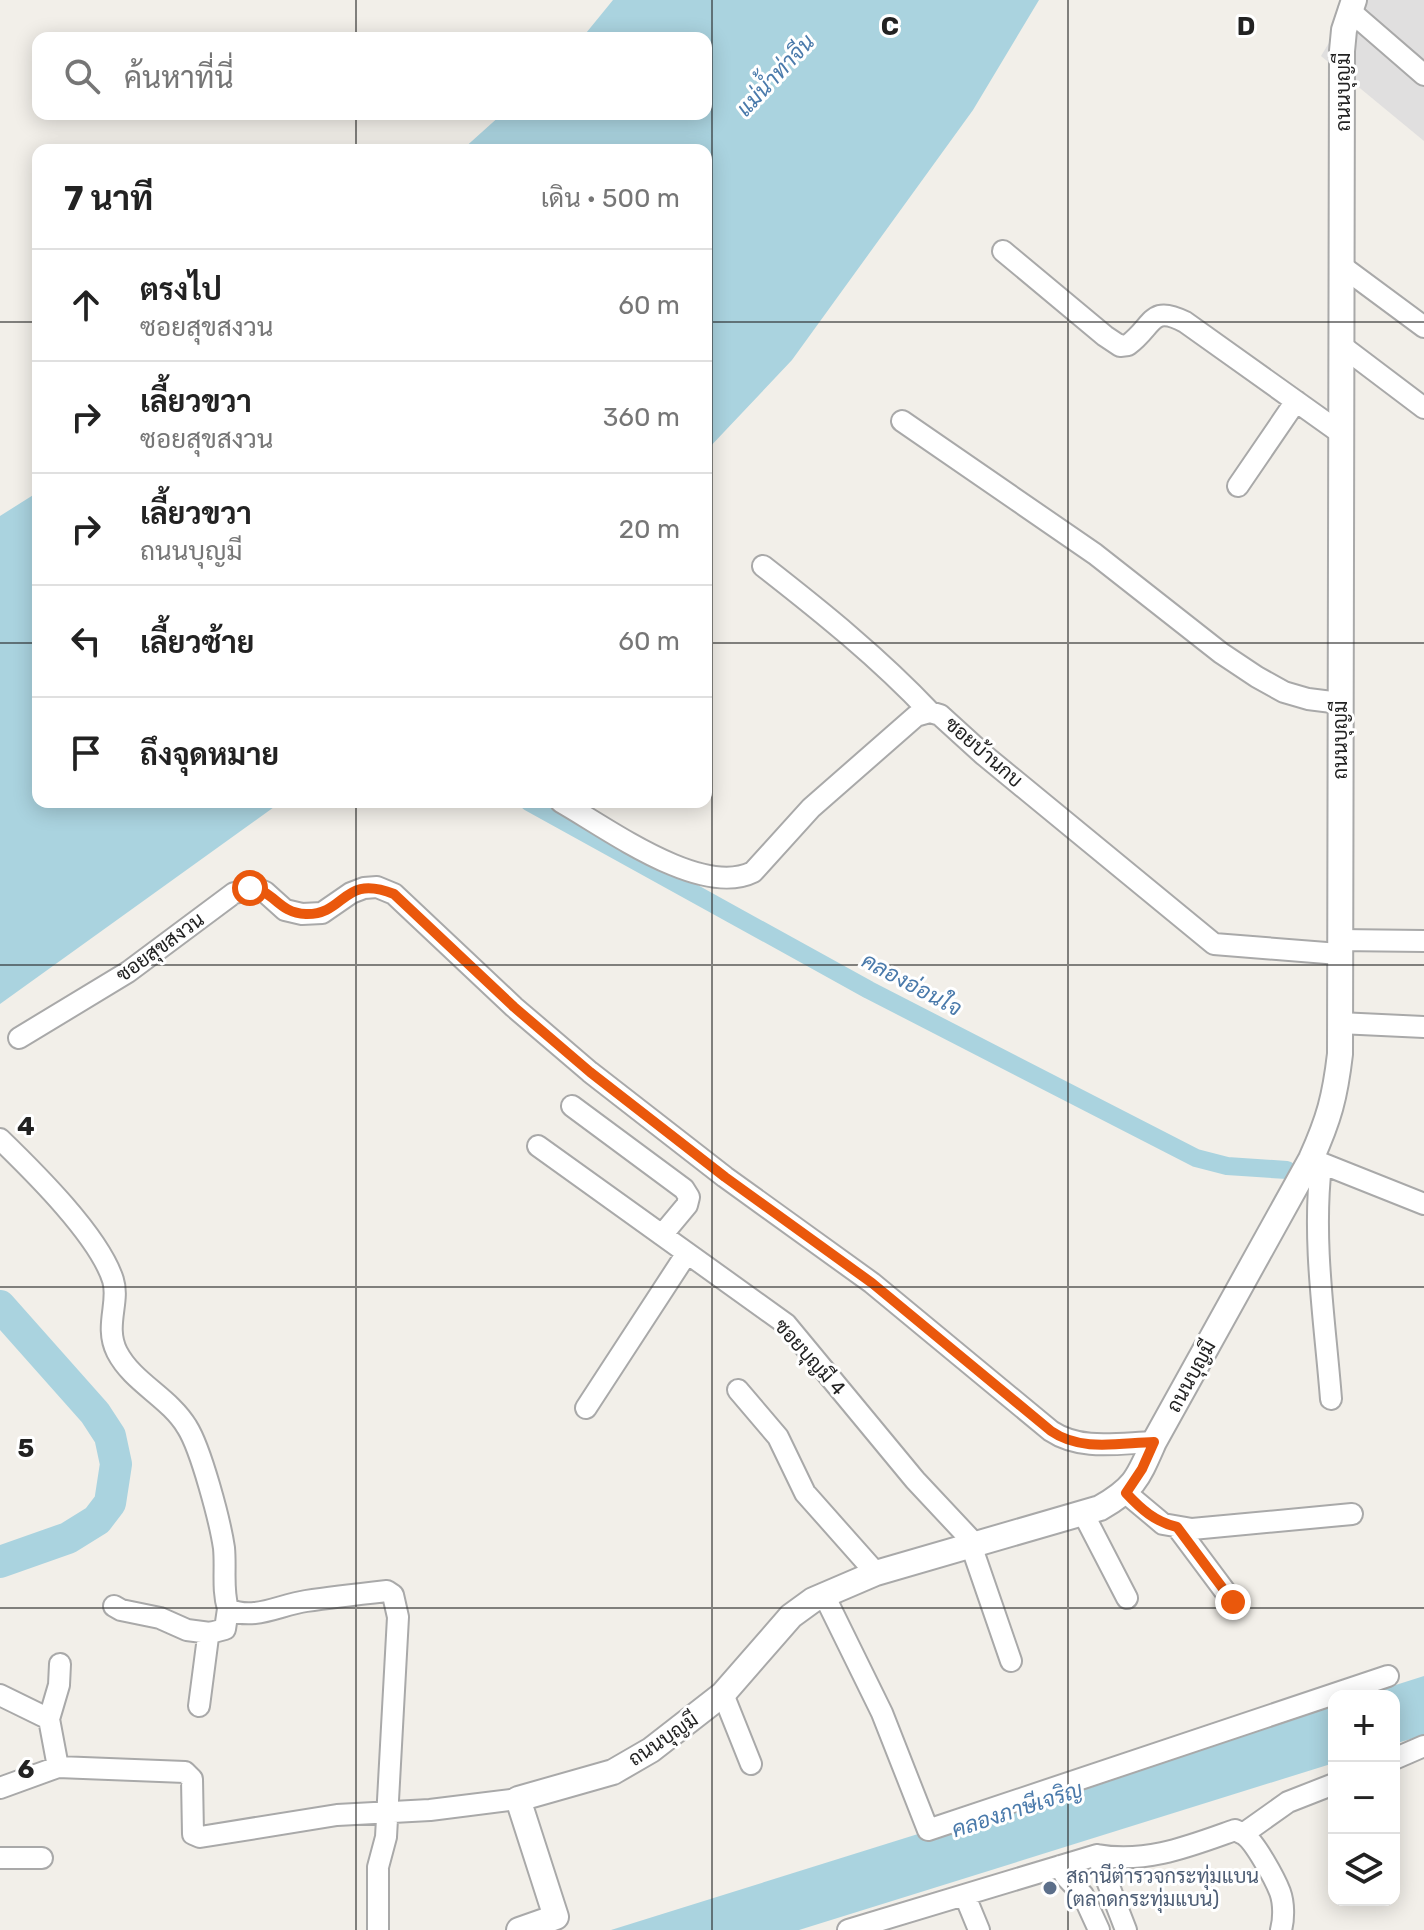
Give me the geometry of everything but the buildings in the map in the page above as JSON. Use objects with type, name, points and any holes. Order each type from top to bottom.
[{"type":"street","points":[[1352,5],[1424,75]]},
{"type":"street","name":"ถนนบุญมี","points":[[0,1788],[58,1767],[189,1774],[192,1779],[193,1834],[196,1837],[337,1815],[387,1813],[518,1799],[613,1772],[651,1750],[723,1694],[791,1616],[824,1595],[876,1573],[1100,1508],[1126,1493],[1316,1162],[1334,1100],[1340,1054],[1342,51],[1352,5]]},
{"type":"street","points":[[1003,251],[1120,346],[1137,339],[1157,316],[1168,314],[1185,322],[1342,434]]},
{"type":"street","points":[[1343,267],[1424,327]]},
{"type":"street","points":[[1342,346],[1424,408]]},
{"type":"street","points":[[1238,486],[1296,401]]},
{"type":"street","points":[[902,421],[1095,554],[1221,653],[1257,677],[1284,692],[1340,703]]},
{"type":"street","points":[[763,566],[890,669],[930,712]]},
{"type":"street","name":"ซอยบ้านกบ","points":[[572,808],[677,868],[718,879],[746,876],[811,808],[916,716],[930,712],[940,715],[1214,944],[1339,947],[1424,941]]},
{"type":"street","name":"ซอยสุขสงวน","points":[[19,1038],[128,972],[234,893],[258,889],[285,910],[313,914],[322,913],[351,893],[377,887],[394,894],[514,1007],[590,1072],[725,1177],[872,1283],[1065,1441],[1082,1445],[1154,1442]]},
{"type":"street","points":[[1339,1023],[1424,1027]]},
{"type":"street","points":[[572,1106],[684,1189],[689,1197],[687,1205],[662,1235]]},
{"type":"street","points":[[0,1139],[40,1177],[99,1252],[114,1284],[111,1320],[116,1350],[131,1373],[155,1391],[189,1429],[213,1501],[224,1549],[224,1597],[228,1609],[225,1629],[210,1633],[187,1630],[160,1618],[114,1606]]},
{"type":"street","name":"ซอยบุญมี 4","points":[[538,1146],[786,1324],[973,1545]]},
{"type":"street","points":[[1331,1399],[1318,1232],[1316,1162],[1424,1204]]},
{"type":"street","points":[[586,1408],[687,1253]]},
{"type":"street","points":[[738,1390],[778,1437],[805,1493],[876,1573]]},
{"type":"street","points":[[1126,1493],[1163,1524],[1192,1529],[1352,1514]]},
{"type":"street","points":[[1083,1513],[1127,1598]]},
{"type":"street","points":[[1177,1527],[1233,1602]]},
{"type":"street","points":[[973,1545],[1011,1661]]},
{"type":"street","points":[[228,1609],[238,1613],[260,1613],[303,1601],[387,1591],[393,1595],[398,1617],[386,1837],[378,1867],[378,1930]]},
{"type":"street","points":[[824,1595],[882,1713],[928,1830],[1388,1676]]},
{"type":"street","points":[[199,1706],[210,1633]]},
{"type":"street","points":[[58,1767],[49,1719],[59,1685],[60,1664]]},
{"type":"street","points":[[723,1694],[751,1764]]},
{"type":"street","points":[[0,1695],[49,1719]]},
{"type":"street","points":[[1400,1756],[1424,1746]]},
{"type":"street","points":[[1243,1834],[1288,1802],[1328,1786]]},
{"type":"street","points":[[518,1799],[556,1917],[519,1930]]},
{"type":"street","points":[[848,1930],[1097,1855],[1131,1858],[1164,1854],[1235,1830],[1247,1836],[1255,1847],[1280,1893],[1284,1922],[1281,1930]]},
{"type":"street","points":[[1097,1855],[1126,1930]]},
{"type":"street","points":[[0,1858],[42,1858]]},
{"type":"street","points":[[1060,1866],[1083,1895],[1099,1930]]},
{"type":"street","points":[[965,1896],[979,1930]]},
{"type":"shaded area","points":[[1355,0],[1424,0],[1424,141],[1321,56]]},
{"type":"water","name":"แม่น้ำท่าจีน","points":[[613,0],[1039,0],[973,110],[792,360],[712,445],[712,144],[469,144],[495,120],[712,120],[712,32],[587,32]]},
{"type":"water","points":[[32,496],[32,808],[273,808],[0,1004],[0,516]]},
{"type":"water","points":[[1424,1676],[1424,1735],[1400,1742],[1400,1690],[1380,1690]]},
{"type":"water","name":"คลองภาษีเจริญ","points":[[1328,1706],[1328,1765],[799,1930],[611,1930]]},
{"type":"waterway","name":"คลองอ่อนใจ","points":[[540,808],[869,990],[1196,1158],[1227,1166],[1287,1170]]},
{"type":"waterway","points":[[0,1306],[95,1413],[110,1436],[116,1464],[110,1503],[97,1520],[68,1538],[0,1562]]},
{"type":"place","name":"สถานีตำรวจกระทุ่มแบน (ตลาดกระทุ่มแบน)","points":[[1050,1888]]},
{"type":"route","points":[[250,888],[265,892],[285,910],[302,914],[322,913],[364,888],[377,887],[394,894],[514,1007],[590,1072],[725,1177],[872,1283],[1051,1431],[1065,1441],[1082,1445],[1154,1442],[1142,1469],[1126,1493],[1148,1514],[1163,1524],[1177,1527],[1233,1602]]}]
